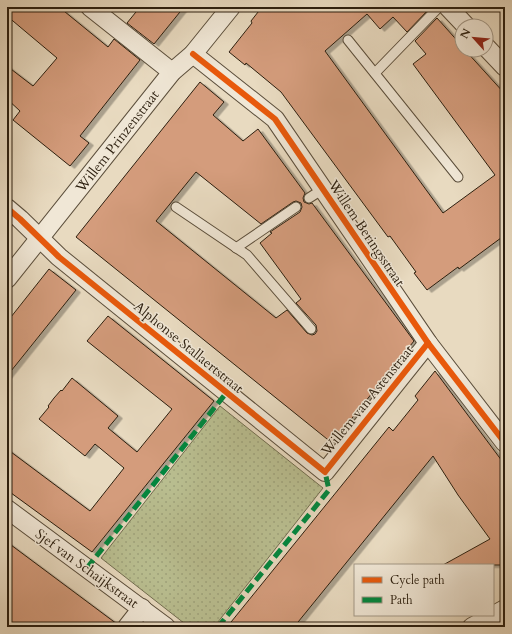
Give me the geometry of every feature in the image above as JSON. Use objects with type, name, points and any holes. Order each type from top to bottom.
[{"type":"street","points":[[90,7],[172,72]]},
{"type":"street","name":"Willem Prinzenstraat","points":[[7,279],[172,72],[193,54],[231,7]]},
{"type":"street","points":[[448,7],[458,18]]},
{"type":"street","name":"Willem Beringsstraat","points":[[193,54],[275,119],[316,193],[505,443]]},
{"type":"street","points":[[494,55],[505,67]]},
{"type":"street","name":"Alphonse Stallaertstraat","points":[[7,208],[60,257],[325,472]]},
{"type":"street","name":"Willem van Astenstraat","points":[[325,472],[428,343]]},
{"type":"street","name":"Sjef van Schaijkstraat","points":[[7,509],[166,627]]},
{"type":"street","points":[[127,627],[142,608]]},
{"type":"street","points":[[494,616],[505,610]]},
{"type":"street","points":[[472,627],[493,616]]},
{"type":"lane","points":[[375,73],[439,7]]},
{"type":"lane","points":[[348,40],[458,177]]},
{"type":"lane","points":[[176,207],[247,255],[312,329]]},
{"type":"lane","points":[[236,248],[296,207]]},
{"type":"green space","points":[[220,406],[323,488],[214,627],[189,627],[101,558]]},
{"type":"building","points":[[7,7],[59,7],[108,47],[114,39],[140,60],[80,136],[89,143],[70,166],[13,120],[20,111],[7,99],[7,66],[33,86],[57,58],[7,16]]},
{"type":"building","points":[[140,7],[184,7],[154,44],[127,23]]},
{"type":"building","points":[[262,7],[427,7],[429,9],[407,32],[393,17],[380,29],[367,14],[325,51],[443,213],[495,175],[413,64],[426,54],[415,41],[437,18],[454,37],[454,58],[472,58],[505,94],[505,235],[459,269],[458,267],[427,290],[390,236],[388,237],[281,92],[246,63],[245,65],[229,52],[252,23],[251,21]]},
{"type":"building","points":[[200,82],[224,102],[213,115],[243,141],[258,129],[305,193],[303,198],[304,202],[309,204],[312,203],[414,341],[332,443],[76,237]],"holes":[[[196,172],[261,224],[293,202],[296,201],[301,203],[302,207],[300,212],[270,232],[272,233],[260,243],[301,299],[296,303],[316,325],[317,331],[315,334],[312,335],[307,333],[287,310],[276,318],[156,221]]]},
{"type":"building","points":[[49,269],[76,290],[7,376],[7,322]]},
{"type":"building","points":[[108,316],[214,401],[92,552],[7,490],[7,449],[90,511],[124,468],[95,444],[85,456],[39,419],[54,398],[61,390],[62,391],[72,378],[118,416],[108,428],[137,452],[172,409],[87,341]]},
{"type":"building","points":[[435,371],[505,465],[505,565],[445,564],[490,539],[458,495],[433,456],[294,627],[227,627],[389,427],[393,431],[418,400],[415,396]]},
{"type":"building","points":[[7,542],[117,624],[117,627],[7,627]]},
{"type":"marked path","points":[[87,568],[227,392]]},
{"type":"marked path","points":[[218,627],[329,490],[325,472]]},
{"type":"cycle path","points":[[193,54],[275,119],[428,343],[505,443]]},
{"type":"cycle path","points":[[7,208],[59,257],[325,472],[428,343]]}]
